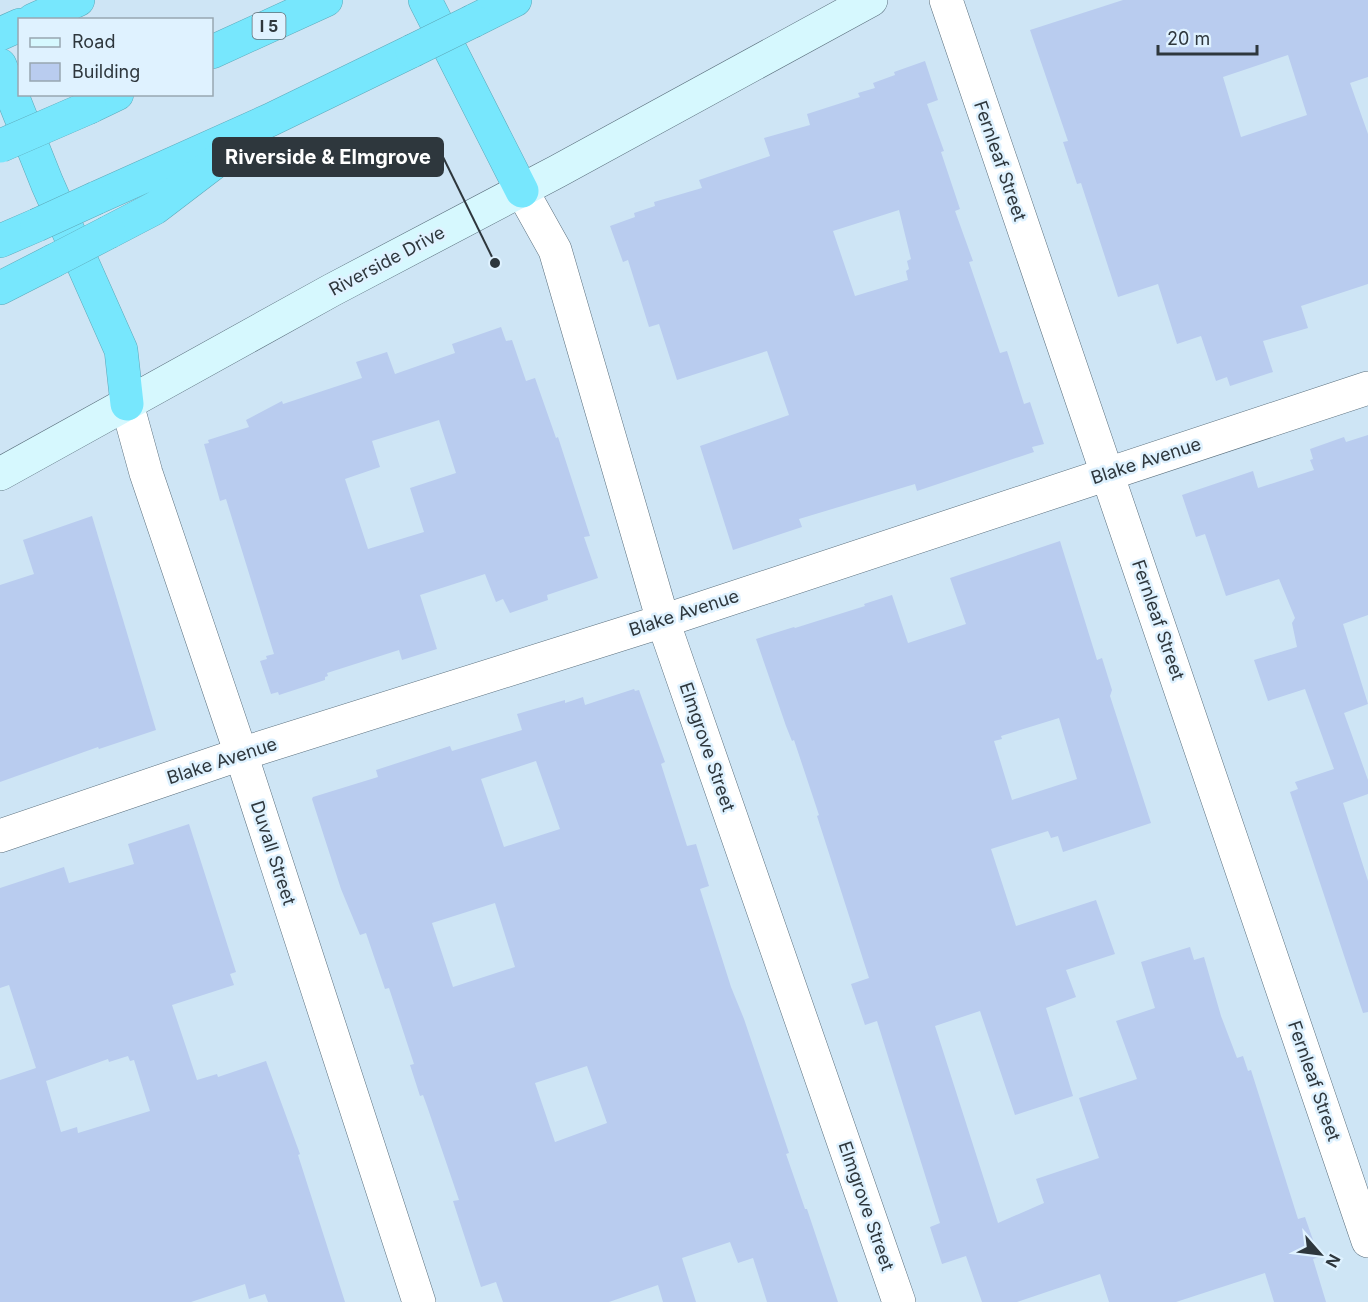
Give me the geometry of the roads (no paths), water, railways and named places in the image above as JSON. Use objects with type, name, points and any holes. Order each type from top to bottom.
[{"type":"highway","name":"I 5","points":[[213,52],[326,0]]},
{"type":"highway","points":[[425,0],[522,191]]},
{"type":"highway","points":[[0,241],[270,120],[515,0]]},
{"type":"highway","points":[[0,34],[18,26]]},
{"type":"highway","points":[[0,65],[47,183],[121,350],[128,404]]},
{"type":"highway","points":[[0,146],[103,101]]},
{"type":"highway","points":[[0,288],[156,208],[270,120]]},
{"type":"main road","name":"Riverside Drive","points":[[0,474],[332,290],[522,191],[871,0]]},
{"type":"street","name":"Fernleaf Street","points":[[946,0],[1368,1241]]},
{"type":"street","name":"Elmgrove Street","points":[[522,191],[555,250],[663,621],[899,1302]]},
{"type":"street","name":"Blake Avenue","points":[[0,836],[241,754],[663,621],[1368,388]]},
{"type":"street","name":"Duvall Street","points":[[128,404],[146,472],[241,754],[419,1302]]},
{"type":"place","name":"Riverside & Elmgrove","points":[[495,263]]}]
